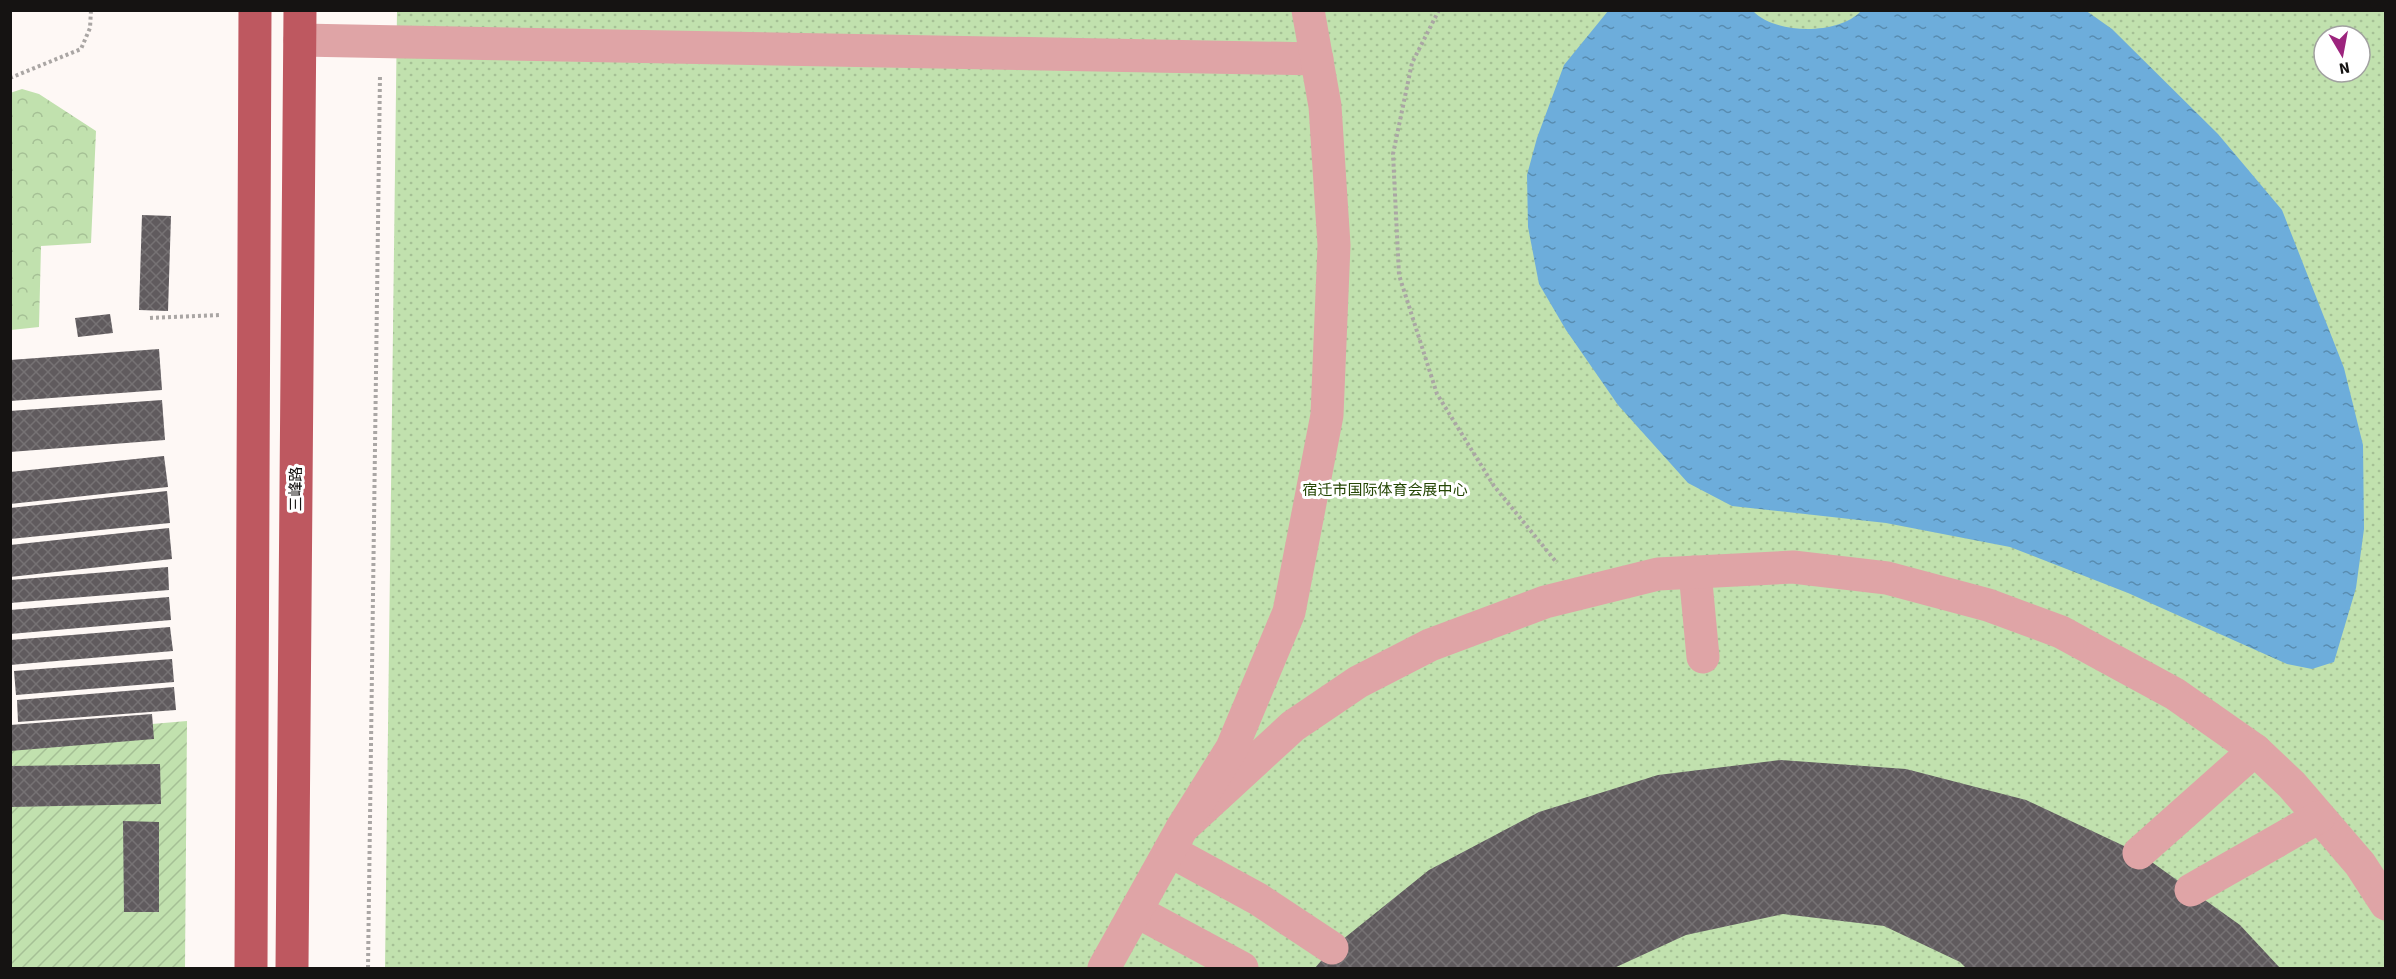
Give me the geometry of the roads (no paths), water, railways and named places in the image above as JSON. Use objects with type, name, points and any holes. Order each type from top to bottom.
[{"type":"main road","points":[[251,969],[255,10]]},
{"type":"main road","name":"三峰路","points":[[292,969],[300,25]]},
{"type":"lane","points":[[1104,969],[1176,839],[1232,748],[1289,612],[1327,415],[1334,245],[1325,106],[1308,10]]},
{"type":"lane","points":[[300,25],[380,41],[1317,58]]},
{"type":"lane","points":[[1176,839],[1293,726],[1358,682],[1430,645],[1545,602],[1658,574],[1793,567],[1887,578],[1988,605],[2061,632],[2175,694],[2255,750],[2292,785],[2360,864],[2385,904]]},
{"type":"lane","points":[[1695,572],[1703,657]]},
{"type":"lane","points":[[2139,853],[2255,750]]},
{"type":"lane","points":[[2191,890],[2319,817]]},
{"type":"lane","points":[[1176,839],[1258,899],[1332,948]]},
{"type":"lane","points":[[1136,911],[1242,969]]},
{"type":"water","points":[[2085,10],[2112,29],[2218,134],[2282,210],[2344,368],[2363,445],[2364,529],[2356,588],[2334,662],[2312,669],[2287,664],[2128,593],[2010,547],[1886,523],[1732,506],[1688,483],[1618,405],[1566,330],[1539,284],[1528,227],[1527,175],[1537,138],[1564,65],[1608,11],[1753,11],[1763,19],[1776,24],[1807,29],[1838,25],[1861,11]]},
{"type":"park label","name":"宿迁市国际体育会展中心","points":[[1385,490]]}]
